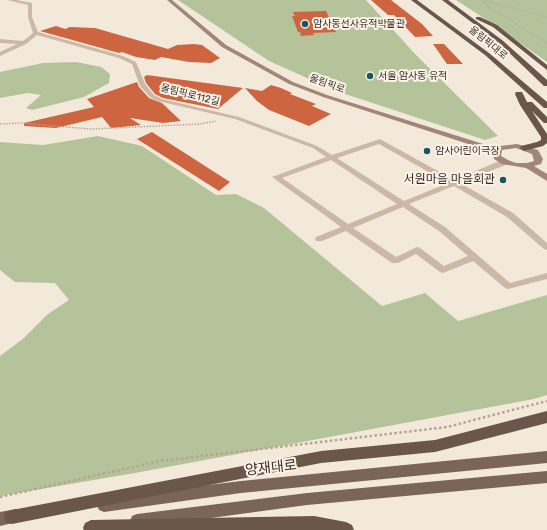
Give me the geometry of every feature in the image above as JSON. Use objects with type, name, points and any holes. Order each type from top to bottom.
[{"type":"highway","name":"올림픽대로","points":[[414,0],[443,20],[512,75],[547,106]]},
{"type":"highway","name":"올림픽대로","points":[[445,0],[500,41],[547,84]]},
{"type":"highway","points":[[461,11],[495,26],[547,68]]},
{"type":"highway","points":[[512,75],[524,105],[545,137],[545,141],[540,144],[524,148]]},
{"type":"highway","points":[[519,94],[547,121]]},
{"type":"highway","points":[[6,518],[320,457],[435,446],[547,417]]},
{"type":"highway","points":[[85,529],[314,524],[346,530]]},
{"type":"main road","name":"올림픽로","points":[[169,0],[224,46],[291,83],[325,96],[497,151]]},
{"type":"main road","points":[[511,146],[524,148],[535,152],[539,159],[535,164],[528,166],[516,166],[505,162],[497,156],[497,151],[505,147],[511,146]]},
{"type":"main road","points":[[528,166],[547,178]]},
{"type":"main road","name":"양재대로","points":[[6,518],[241,488],[547,457]]},
{"type":"main road","points":[[85,529],[163,517],[307,499],[547,477]]},
{"type":"street","points":[[0,54],[32,39],[36,33],[30,17],[32,2],[9,0]]},
{"type":"street","name":"올림픽로112길","points":[[36,33],[121,57],[134,63],[142,85],[152,96],[160,100],[237,118],[315,147],[442,229],[508,286],[547,276]]},
{"type":"street","points":[[0,41],[24,43]]},
{"type":"street","points":[[474,257],[443,270],[417,250],[395,261],[276,177],[380,140],[510,215],[547,247]]},
{"type":"street","points":[[319,239],[505,162]]},
{"type":"path","points":[[482,0],[547,17]]},
{"type":"path","points":[[482,0],[490,8],[547,43]]},
{"type":"path","points":[[0,124],[20,123],[90,129],[200,124],[237,118]]},
{"type":"path","points":[[0,497],[160,461],[447,427],[547,401]]},
{"type":"green space","name":"서울 암사동 유적","points":[[178,0],[366,0],[416,55],[498,136],[485,140],[336,91],[269,61]]},
{"type":"green space","points":[[456,0],[547,0],[547,62],[496,26]]},
{"type":"green space","points":[[76,62],[101,67],[110,74],[109,83],[84,97],[32,110],[26,108],[41,95],[28,93],[0,98],[0,72],[43,63]]},
{"type":"green space","points":[[98,136],[142,146],[216,195],[236,194],[264,208],[382,306],[425,293],[458,321],[547,295],[547,395],[534,399],[135,473],[0,496],[0,356],[24,338],[48,314],[69,300],[55,283],[15,282],[0,270],[0,142],[43,145]]},
{"type":"building","points":[[371,0],[391,0],[422,24],[433,36],[415,37],[394,15],[388,15]]},
{"type":"building","name":"암사동선사유적박물관","points":[[326,11],[336,32],[313,33],[314,35],[301,36],[292,16],[295,16],[293,12]]},
{"type":"building","points":[[56,26],[65,29],[70,27],[95,28],[168,49],[177,45],[202,45],[220,58],[211,63],[189,62],[161,57],[155,60],[136,57],[122,52],[119,53],[40,31]]},
{"type":"building","points":[[433,44],[444,44],[463,64],[447,64]]},
{"type":"building","points":[[147,75],[243,88],[218,109],[163,98],[155,94],[146,83],[144,77]]},
{"type":"building","points":[[137,82],[139,87],[149,98],[162,103],[181,121],[163,123],[130,118],[141,125],[111,128],[102,117],[56,128],[24,126],[24,123],[94,107],[87,99]]},
{"type":"building","points":[[271,85],[316,104],[312,106],[331,114],[309,126],[269,110],[257,101],[245,88],[262,91]]},
{"type":"building","points":[[152,132],[230,182],[219,191],[137,139]]},
{"type":"place","name":"암사동선사유적박물관","points":[[305,24]]},
{"type":"place","name":"서울 암사동 유적","points":[[370,76]]},
{"type":"place","name":"암사어린이극장","points":[[427,151]]},
{"type":"place","name":"서원마을 마을회관","points":[[503,180]]}]
